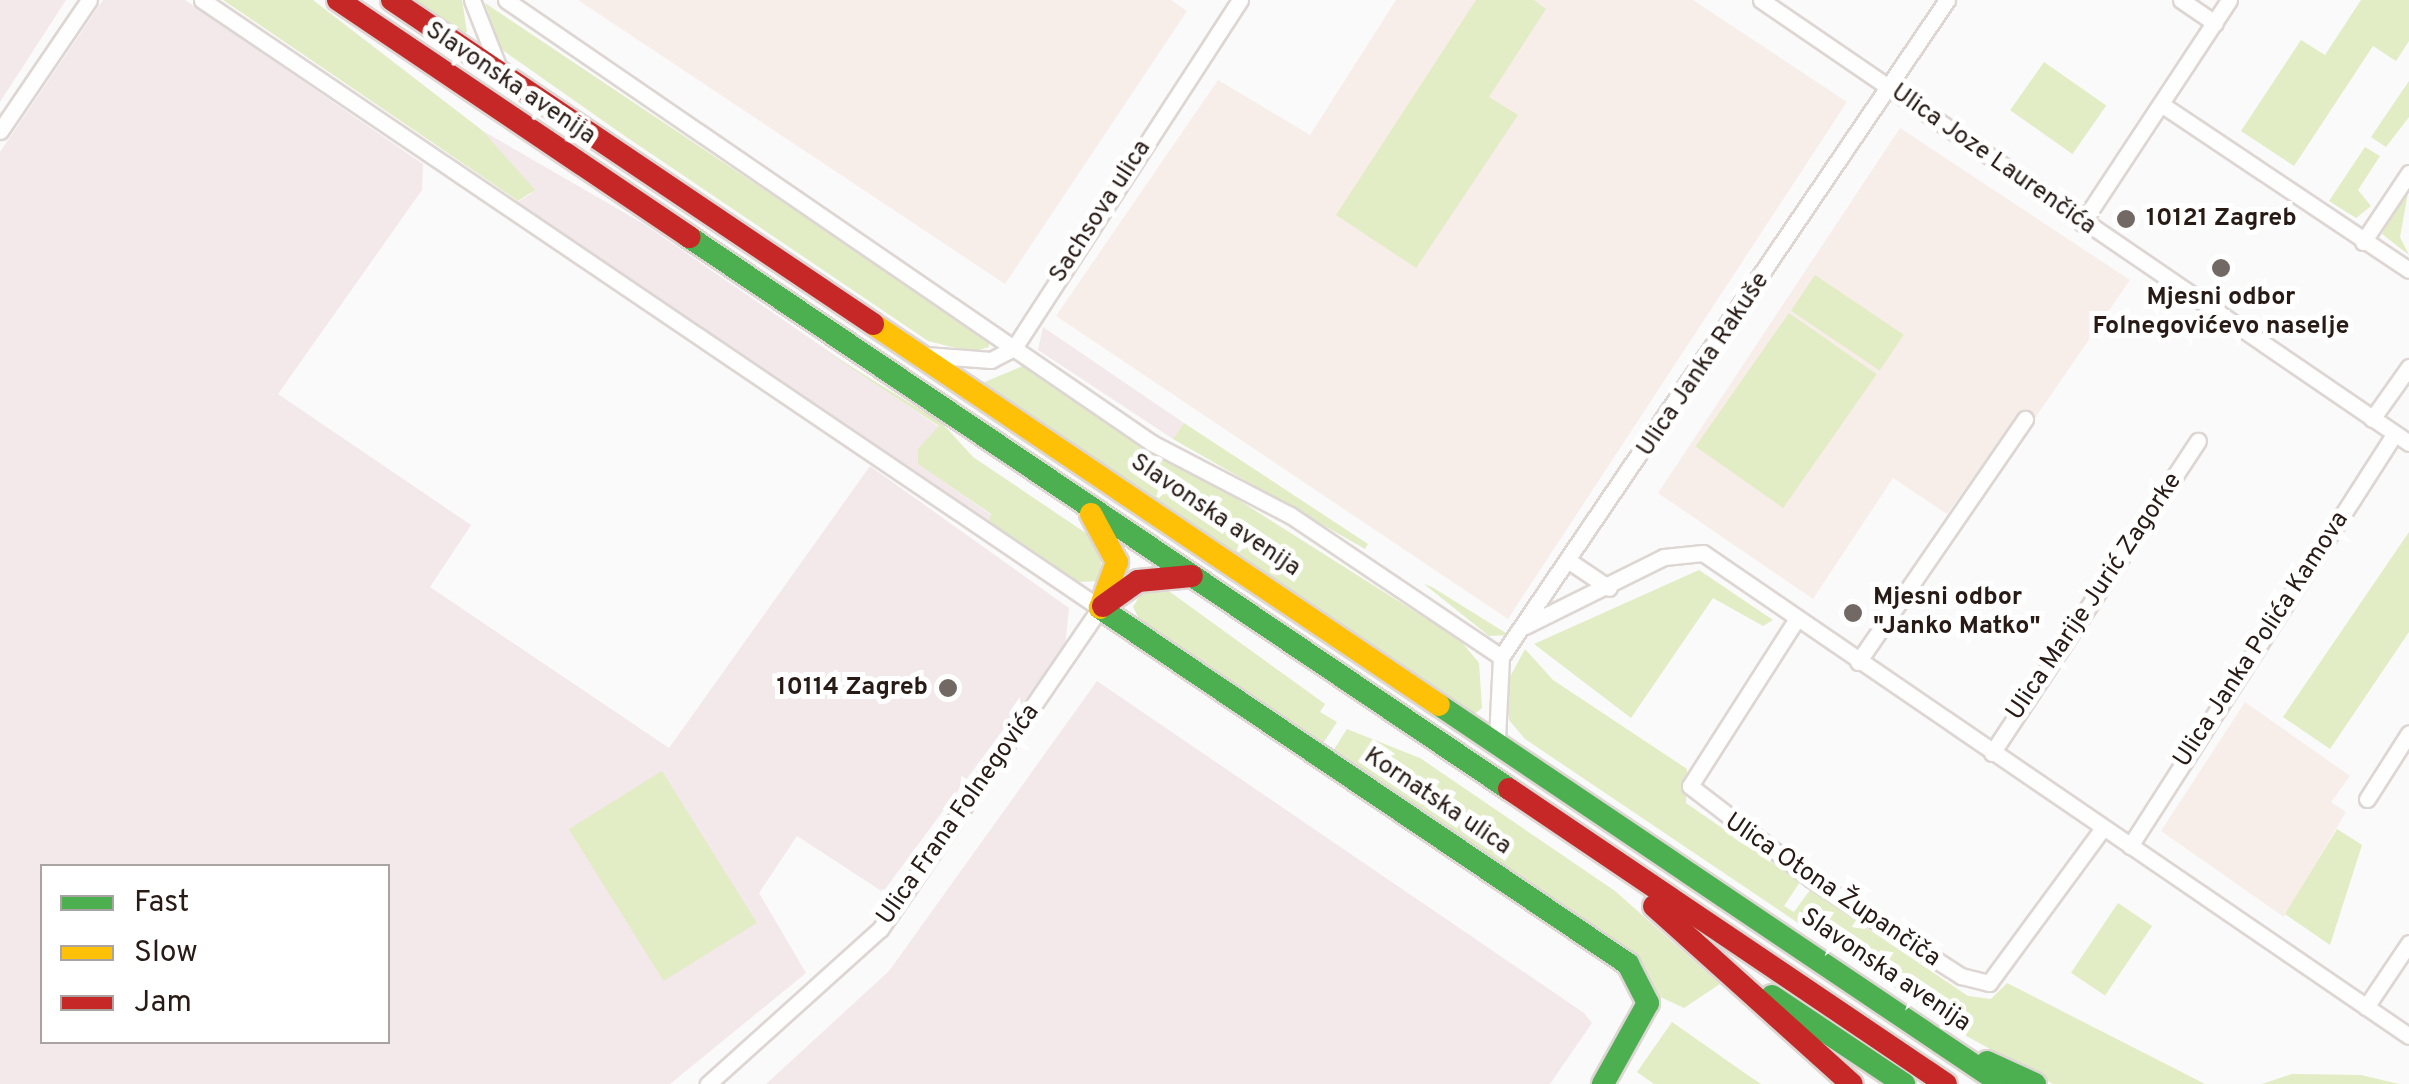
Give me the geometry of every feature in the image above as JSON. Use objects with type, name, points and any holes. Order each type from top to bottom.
[{"type":"main road","name":"Slavonska avenija","points":[[338,0],[1946,1084]]},
{"type":"main road","name":"Slavonska avenija","points":[[392,0],[1497,738],[2002,1084]]},
{"type":"main road","points":[[1072,493],[1115,552],[1100,608]]},
{"type":"main road","points":[[1100,608],[1138,580],[1194,576]]},
{"type":"main road","name":"Kornatska ulica","points":[[1100,608],[1628,964],[1648,1004],[1603,1084]]},
{"type":"main road","points":[[1539,812],[1708,950],[1852,1084]]},
{"type":"main road","points":[[1708,950],[1904,1084]]},
{"type":"main road","points":[[1925,1033],[2035,1084]]},
{"type":"street","points":[[0,132],[89,0]]},
{"type":"street","points":[[202,0],[1100,608]]},
{"type":"street","points":[[472,0],[502,74]]},
{"type":"street","points":[[506,0],[1014,348],[1500,657],[1497,738]]},
{"type":"street","name":"Sachsova ulica","points":[[1014,348],[1240,0]]},
{"type":"street","name":"Ulica Joze Laurenčića","points":[[1761,0],[2082,223],[2402,438]]},
{"type":"street","name":"Ulica Janka Rakuše","points":[[1500,657],[1948,0]]},
{"type":"street","points":[[2182,0],[2214,22]]},
{"type":"street","points":[[2082,223],[2230,0]]},
{"type":"street","points":[[2161,104],[2409,270]]},
{"type":"street","points":[[2364,242],[2409,173]]},
{"type":"street","points":[[925,355],[979,361],[1014,348]]},
{"type":"street","points":[[2372,419],[2409,367]]},
{"type":"street","points":[[1858,662],[2024,419]]},
{"type":"street","name":"Ulica Janka Polića Kamova","points":[[2130,846],[2402,438]]},
{"type":"street","name":"Ulica Marije Jurić Zagorke","points":[[1992,754],[2198,441]]},
{"type":"street","points":[[1524,626],[1681,550],[1703,553],[2409,1036]]},
{"type":"street","points":[[1568,561],[1609,588]]},
{"type":"street","name":"Ulica Frana Folnegovića","points":[[708,1084],[880,929],[1100,608]]},
{"type":"street","name":"Ulica Otona Župančiča","points":[[1796,620],[1690,786],[1811,879],[1960,976],[1989,982],[2102,829]]},
{"type":"street","points":[[2367,799],[2409,733]]},
{"type":"street","points":[[2366,1007],[2409,943]]},
{"type":"shaded area","points":[[0,0],[66,0],[0,102]]},
{"type":"shaded area","points":[[103,0],[185,0],[423,164],[422,190],[278,394],[471,525],[430,587],[669,748],[870,466],[1069,608],[1065,646],[883,892],[797,836],[759,893],[806,973],[670,1084],[0,1084],[0,152]]},
{"type":"shaded area","points":[[578,0],[1171,0],[1187,11],[1005,284]]},
{"type":"shaded area","points":[[1396,0],[1693,0],[1847,102],[1508,619],[1056,316],[1218,80],[1310,135]]},
{"type":"shaded area","points":[[1900,128],[2130,280],[2033,421],[2020,413],[1947,514],[1893,478],[1813,599],[1658,493]]},
{"type":"shaded area","points":[[483,131],[644,224],[939,427],[918,463],[991,515],[988,523],[516,203],[532,193]]},
{"type":"shaded area","points":[[1043,327],[1184,423],[1173,439],[1038,350]]},
{"type":"shaded area","points":[[1097,681],[1584,1013],[1592,1023],[1550,1084],[766,1084],[889,971]]},
{"type":"shaded area","points":[[2245,702],[2350,776],[2331,802],[2346,812],[2284,917],[2161,831]]},
{"type":"green space","points":[[223,0],[313,0],[483,131],[535,190],[518,201]]},
{"type":"green space","points":[[409,0],[462,0],[467,32],[460,35]]},
{"type":"green space","points":[[1476,0],[1534,0],[1546,9],[1489,97],[1518,115],[1416,268],[1336,215]]},
{"type":"green space","points":[[2361,0],[2409,0],[2409,41],[2396,61],[2373,46],[2294,166],[2241,131],[2301,40],[2325,55]]},
{"type":"green space","points":[[485,3],[989,340],[989,347],[972,352],[928,341],[622,134],[501,49]]},
{"type":"green space","points":[[2044,62],[2106,106],[2072,154],[2010,110]]},
{"type":"green space","points":[[2409,81],[2409,117],[2386,147],[2371,137]]},
{"type":"green space","points":[[2365,147],[2380,156],[2358,190],[2371,206],[2356,218],[2329,201]]},
{"type":"green space","points":[[2409,187],[2400,237],[2409,255],[2382,234]]},
{"type":"green space","points":[[1815,275],[1904,335],[1880,370],[1791,311]]},
{"type":"green space","points":[[1789,313],[1877,374],[1783,508],[1696,447]]},
{"type":"green space","points":[[818,346],[942,423],[973,457],[1102,544],[1100,581],[1076,582],[988,523],[991,514],[918,464],[918,449],[939,426]]},
{"type":"green space","points":[[1025,365],[1460,640],[1479,663],[1482,708],[1472,716],[980,384]]},
{"type":"green space","points":[[1184,423],[1368,544],[1365,549],[1173,439]]},
{"type":"green space","points":[[2409,532],[2409,632],[2330,749],[2283,717]]},
{"type":"green space","points":[[1699,570],[1773,620],[1763,626],[1713,598],[1631,718],[1534,644]]},
{"type":"green space","points":[[1424,584],[1432,587],[1509,635],[1489,636]]},
{"type":"green space","points":[[1143,590],[1170,592],[1325,704],[1320,712],[1337,722],[1322,745],[1141,623],[1133,607]]},
{"type":"green space","points":[[1525,649],[1553,680],[1687,769],[1686,803],[1800,882],[1784,906],[1794,912],[1810,890],[1968,996],[1991,999],[2007,983],[2205,1084],[2053,1084],[1963,1034],[1525,739],[1509,720],[1505,686]]},
{"type":"green space","points":[[1347,729],[1420,758],[1615,891],[1720,984],[1684,1008],[1658,996],[1640,960],[1603,931],[1333,751]]},
{"type":"green space","points":[[662,771],[757,923],[664,981],[569,829]]},
{"type":"green space","points":[[2337,829],[2362,845],[2330,945],[2285,914]]},
{"type":"green space","points":[[2118,903],[2152,926],[2105,996],[2071,973]]},
{"type":"green space","points":[[1672,1022],[1761,1084],[1654,1084],[1637,1072]]},
{"type":"green space","points":[[2292,1074],[2361,1075],[2399,1084],[2262,1084]]},
{"type":"traffic: fast","points":[[689,237],[1509,789]]},
{"type":"traffic: fast","points":[[1100,608],[1628,964],[1648,1003],[1603,1084]]},
{"type":"traffic: fast","points":[[1439,705],[2002,1084]]},
{"type":"traffic: fast","points":[[1772,996],[1904,1084]]},
{"type":"traffic: fast","points":[[1987,1062],[2035,1084]]},
{"type":"traffic: slow","points":[[873,324],[1439,705]]},
{"type":"traffic: slow","points":[[1091,514],[1117,562],[1100,608]]},
{"type":"traffic: jam","points":[[338,0],[689,237]]},
{"type":"traffic: jam","points":[[392,0],[873,324]]},
{"type":"traffic: jam","points":[[1103,606],[1138,581],[1192,576]]},
{"type":"traffic: jam","points":[[1509,789],[1946,1084]]},
{"type":"traffic: jam","points":[[1654,906],[1852,1084]]},
{"type":"place","name":"10121 Zagreb","points":[[2126,219]]},
{"type":"place","name":"Mjesni odbor Folnegovićevo naselje","points":[[2221,268]]},
{"type":"place","name":"Mjesni odbor \"Janko Matko\"","points":[[1853,613]]},
{"type":"place","name":"10114 Zagreb","points":[[948,688]]}]
